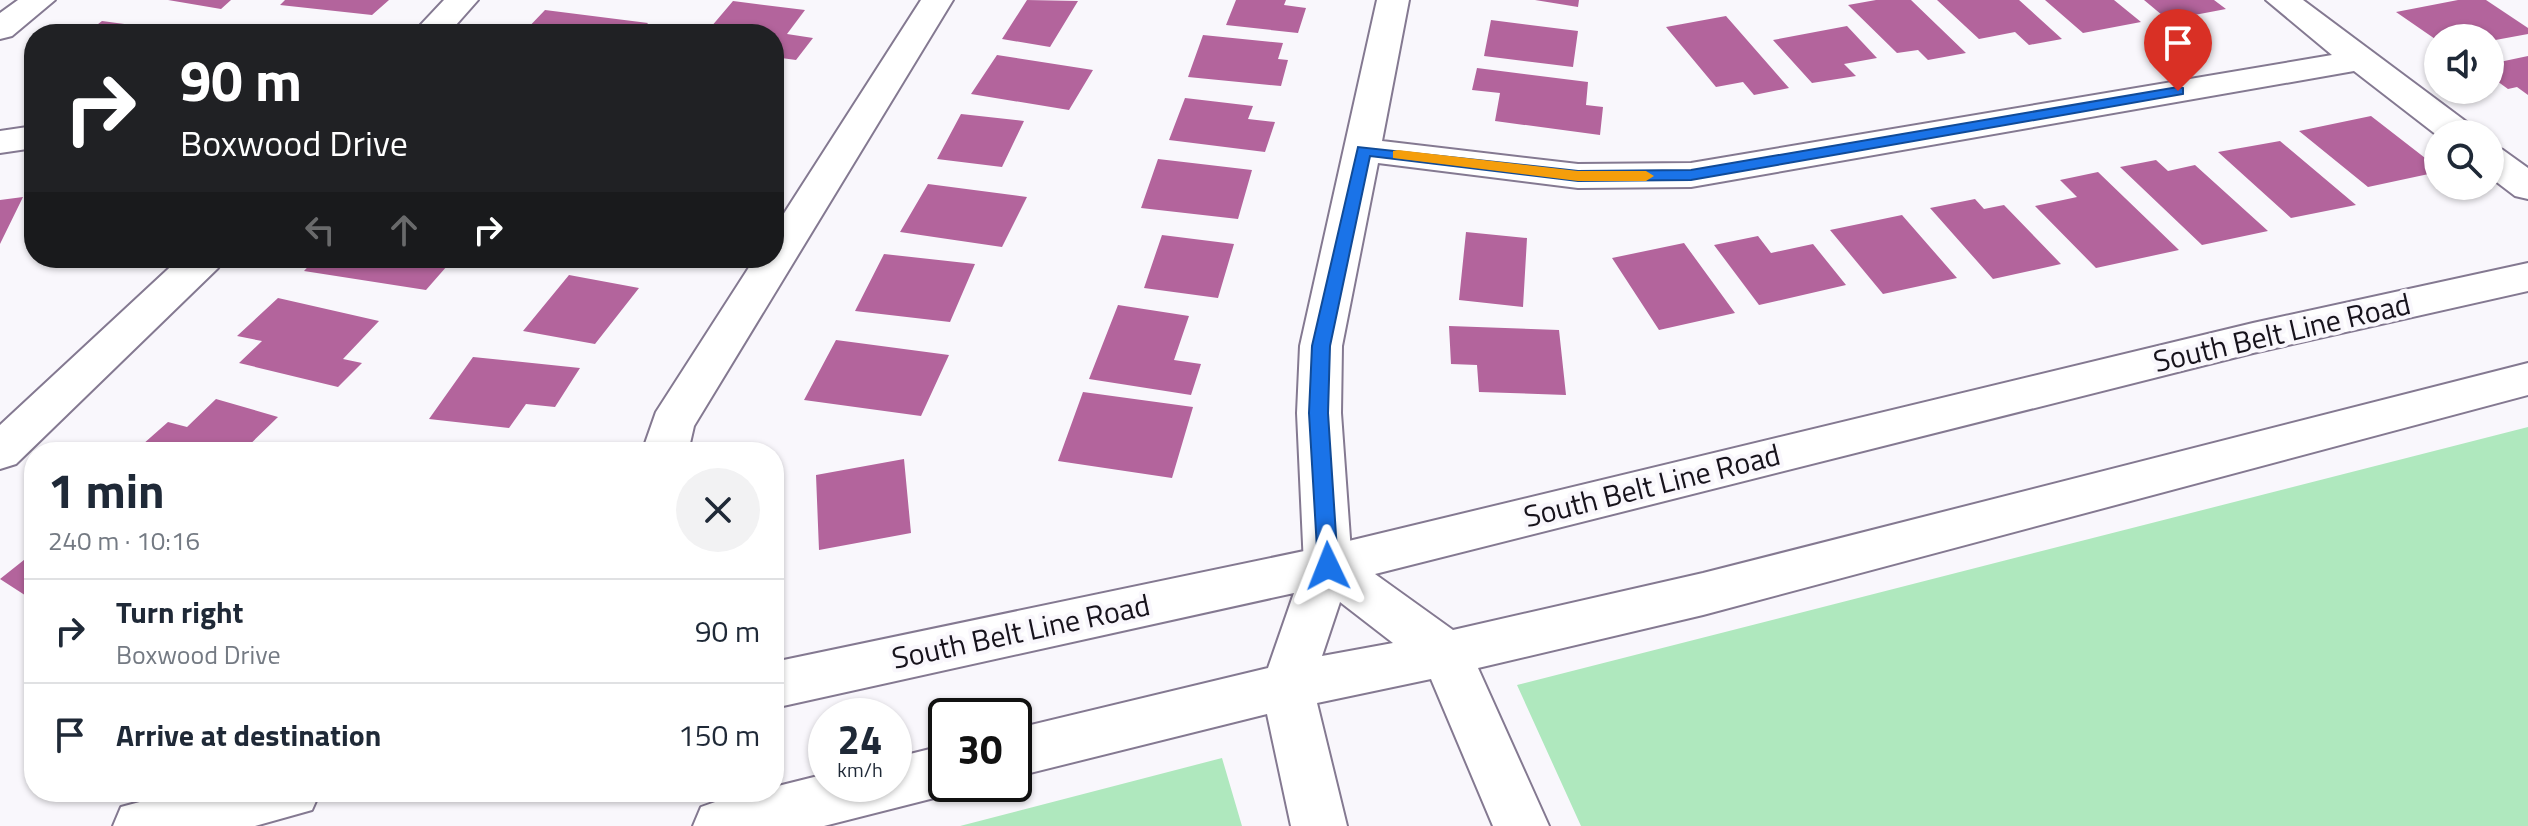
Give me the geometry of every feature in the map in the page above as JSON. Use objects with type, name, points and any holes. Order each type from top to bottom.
[{"type":"main road","points":[[0,29],[39,0]]},
{"type":"main road","points":[[439,24],[462,0]]},
{"type":"main road","points":[[784,245],[937,0]]},
{"type":"main road","points":[[1319,826],[1287,686],[1328,566],[1319,413],[1321,346],[1393,0]]},
{"type":"main road","points":[[2282,0],[2440,120]]},
{"type":"main road","points":[[1364,150],[1578,176],[1691,175],[2361,60]]},
{"type":"main road","points":[[0,142],[24,138]]},
{"type":"main road","points":[[2504,169],[2528,187]]},
{"type":"main road","points":[[0,452],[193,268]]},
{"type":"main road","points":[[668,442],[672,424],[770,268]]},
{"type":"main road","name":"South Belt Line Road","points":[[784,683],[1328,566],[2253,338],[2528,277]]},
{"type":"main road","points":[[1032,749],[1287,686],[1446,654],[1703,594],[2528,379]]},
{"type":"main road","points":[[1328,566],[1446,654],[1521,826]]},
{"type":"main road","points":[[141,826],[248,802]]},
{"type":"main road","points":[[721,826],[819,802]]},
{"type":"green space","points":[[2528,427],[2528,826],[1581,826],[1517,685]]},
{"type":"green space","points":[[1222,758],[1242,826],[960,826]]},
{"type":"building","points":[[168,0],[231,0],[221,9]]},
{"type":"building","points":[[285,0],[389,0],[372,15],[280,5]]},
{"type":"building","points":[[1027,0],[1078,1],[1050,47],[1002,39]]},
{"type":"building","points":[[1236,0],[1286,0],[1284,5],[1306,8],[1298,33],[1226,25]]},
{"type":"building","points":[[1535,0],[1579,0],[1578,7]]},
{"type":"building","points":[[1876,0],[1911,0],[1966,53],[1928,60],[1918,50],[1897,53],[1848,5]]},
{"type":"building","points":[[1937,0],[2019,0],[2062,39],[2029,45],[2015,32],[1979,39]]},
{"type":"building","points":[[2045,0],[2114,0],[2141,22],[2083,33]]},
{"type":"building","points":[[2144,0],[2214,0],[2226,9],[2168,20]]},
{"type":"building","points":[[2458,0],[2486,0],[2528,28],[2528,34],[2504,38],[2504,24],[2424,24],[2424,31],[2396,12]]},
{"type":"building","points":[[733,1],[805,10],[787,34],[813,38],[796,60],[784,58],[784,24],[713,24]]},
{"type":"building","points":[[545,10],[648,23],[647,24],[532,24]]},
{"type":"building","points":[[1726,16],[1789,88],[1754,95],[1743,82],[1716,87],[1666,27]]},
{"type":"building","points":[[1491,20],[1578,31],[1573,67],[1484,56]]},
{"type":"building","points":[[1847,26],[1877,58],[1844,64],[1856,76],[1812,83],[1773,40]]},
{"type":"building","points":[[1203,35],[1283,43],[1278,59],[1288,60],[1281,86],[1188,77]]},
{"type":"building","points":[[997,55],[1093,70],[1069,110],[971,94]]},
{"type":"building","points":[[2528,56],[2528,95],[2517,87],[2508,89],[2504,86],[2504,61]]},
{"type":"building","points":[[1477,68],[1588,82],[1586,105],[1603,107],[1600,135],[1495,121],[1500,93],[1472,90]]},
{"type":"building","points":[[1185,98],[1253,106],[1248,119],[1275,122],[1265,152],[1169,140]]},
{"type":"building","points":[[961,114],[1024,121],[1002,167],[937,159]]},
{"type":"building","points":[[2371,116],[2424,157],[2424,175],[2368,187],[2299,131]]},
{"type":"building","points":[[2280,141],[2356,205],[2291,218],[2218,152]]},
{"type":"building","points":[[1158,159],[1252,170],[1238,219],[1141,208]]},
{"type":"building","points":[[2156,160],[2168,171],[2195,165],[2268,231],[2202,245],[2120,167]]},
{"type":"building","points":[[2098,172],[2179,250],[2096,268],[2035,206],[2077,197],[2060,180]]},
{"type":"building","points":[[928,184],[1027,197],[1002,247],[900,232]]},
{"type":"building","points":[[23,197],[0,244],[0,200]]},
{"type":"building","points":[[1975,199],[1984,209],[2004,205],[2061,264],[1993,279],[1930,208]]},
{"type":"building","points":[[1902,215],[1957,278],[1883,294],[1830,230]]},
{"type":"building","points":[[1466,232],[1527,238],[1523,307],[1459,300]]},
{"type":"building","points":[[1162,235],[1234,244],[1218,298],[1144,288]]},
{"type":"building","points":[[1758,236],[1771,253],[1813,244],[1846,285],[1759,305],[1714,245]]},
{"type":"building","points":[[1684,243],[1735,313],[1659,330],[1612,258]]},
{"type":"building","points":[[884,254],[975,264],[950,322],[855,311]]},
{"type":"building","points":[[307,268],[445,268],[426,290],[304,271]]},
{"type":"building","points":[[569,275],[639,288],[595,344],[523,331]]},
{"type":"building","points":[[278,298],[379,321],[343,359],[362,363],[338,387],[239,363],[262,341],[237,336]]},
{"type":"building","points":[[1118,305],[1189,316],[1174,360],[1201,364],[1191,395],[1089,379]]},
{"type":"building","points":[[1449,326],[1559,330],[1566,395],[1479,392],[1477,365],[1451,364]]},
{"type":"building","points":[[836,340],[949,355],[921,416],[804,400]]},
{"type":"building","points":[[473,357],[580,368],[555,407],[526,404],[509,428],[429,419]]},
{"type":"building","points":[[1083,392],[1193,407],[1172,478],[1058,461]]},
{"type":"building","points":[[216,399],[278,417],[252,442],[145,442],[168,422],[187,427]]},
{"type":"building","points":[[904,459],[911,533],[819,550],[816,475]]},
{"type":"building","points":[[24,560],[24,595],[0,579]]},
{"type":"slow traffic","points":[[1398,155],[1578,176],[1646,176]]},
{"type":"route","points":[[1328,566],[1319,413],[1321,346],[1364,150],[1578,176],[1691,175],[2178,91]]}]
